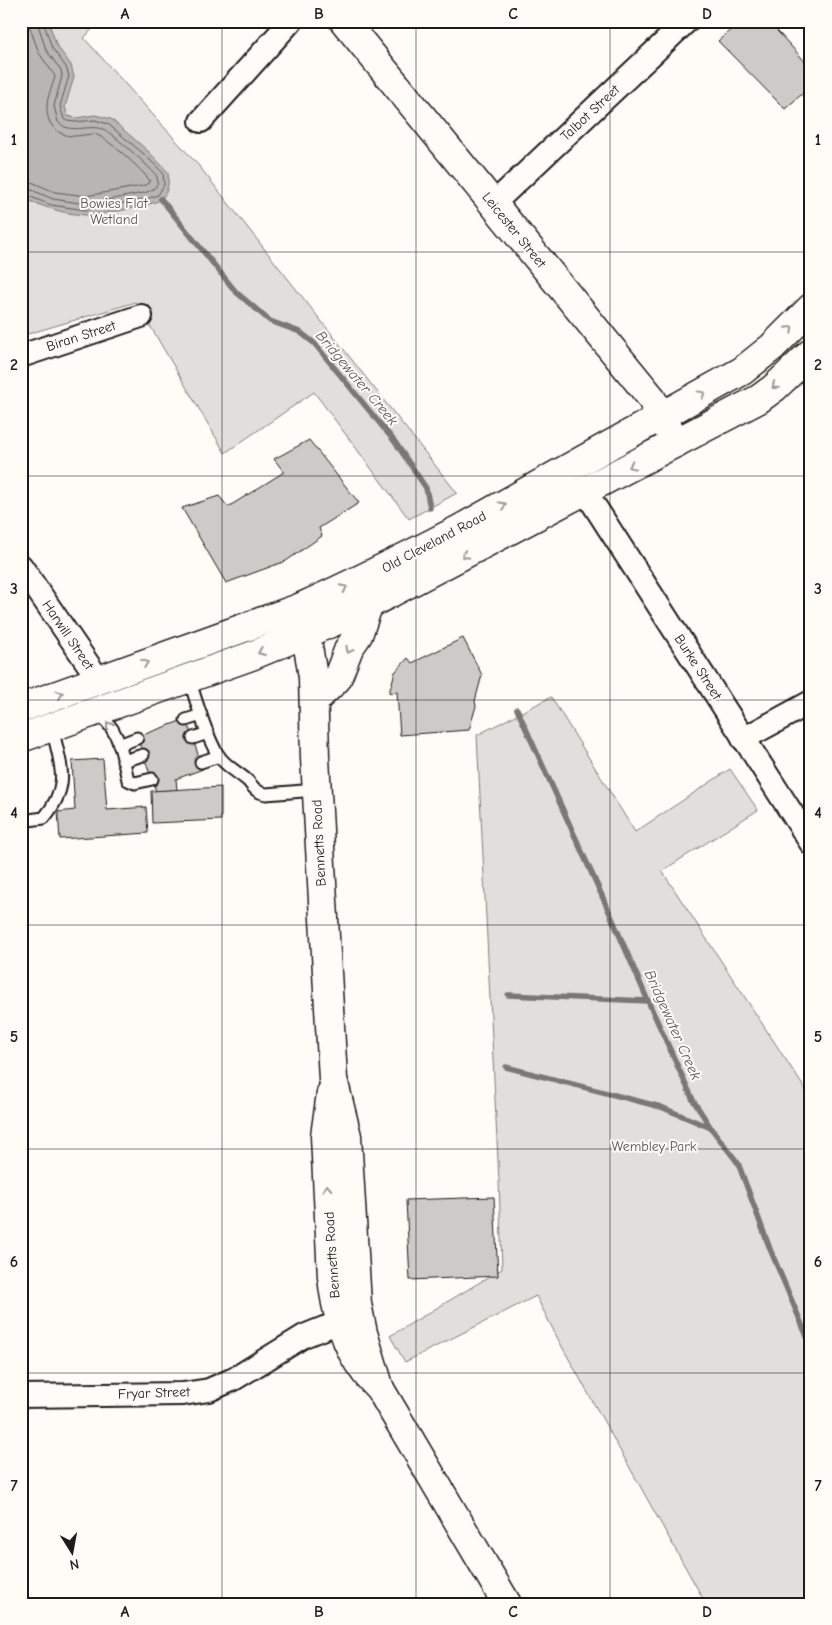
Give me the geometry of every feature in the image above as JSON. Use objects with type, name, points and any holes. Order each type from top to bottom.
[{"type":"main road","name":"Leicester Street","points":[[344,21],[650,396],[676,444]]},
{"type":"main road","name":"Old Cleveland Road","points":[[21,708],[299,608],[340,590],[458,530],[662,417],[747,367],[772,348],[811,308]]},
{"type":"main road","name":"Old Cleveland Road","points":[[21,738],[251,656],[368,606],[759,399],[774,388],[811,353]]},
{"type":"main road","points":[[314,701],[337,679],[349,648],[358,635],[368,606]]},
{"type":"main road","name":"Bennetts Road","points":[[299,608],[306,634],[313,677],[317,790],[333,1078],[347,1136],[355,1278],[350,1320],[380,1389],[507,1604]]},
{"type":"street","points":[[201,121],[291,21]]},
{"type":"street","name":"Talbot Street","points":[[493,204],[687,21]]},
{"type":"street","name":"Biran Street","points":[[21,356],[141,316]]},
{"type":"street","name":"Burke Street","points":[[585,491],[811,843]]},
{"type":"street","name":"Harwill Street","points":[[21,566],[99,680]]},
{"type":"street","points":[[743,739],[811,702]]},
{"type":"street","name":"Fryar Street","points":[[21,1396],[183,1394],[209,1390],[234,1379],[304,1336],[350,1320]]},
{"type":"lane","points":[[189,678],[201,715],[219,756],[260,793],[280,794],[317,790]]},
{"type":"lane","points":[[94,712],[110,725],[119,744],[128,780],[135,783],[152,779]]},
{"type":"lane","points":[[186,720],[201,715]]},
{"type":"lane","points":[[21,821],[44,818],[52,808],[62,785],[63,775],[52,727]]},
{"type":"lane","points":[[193,738],[208,733]]},
{"type":"lane","points":[[119,744],[137,738]]},
{"type":"lane","points":[[123,762],[143,755]]},
{"type":"lane","points":[[201,762],[219,756]]},
{"type":"green space","name":"Bowies Flat Wetland","points":[[21,21],[100,21],[84,38],[199,166],[457,493],[409,519],[314,392],[225,453],[136,302],[21,336]]},
{"type":"green space","name":"Wembley Park","points":[[551,697],[635,832],[730,769],[758,810],[662,871],[811,1098],[811,1604],[706,1604],[560,1343],[536,1296],[405,1362],[390,1336],[502,1269],[477,735]]},
{"type":"water","points":[[21,21],[48,21],[57,46],[71,65],[74,77],[65,107],[68,116],[76,118],[95,115],[111,119],[148,151],[168,172],[167,190],[160,200],[123,210],[84,215],[52,209],[21,197]]},
{"type":"building","points":[[741,21],[768,21],[811,68],[811,86],[785,109],[718,41]]},
{"type":"building","points":[[309,440],[359,503],[319,528],[322,536],[286,561],[226,583],[182,508],[219,496],[228,507],[284,472],[274,459]]},
{"type":"building","points":[[463,638],[482,675],[469,730],[400,735],[397,692],[389,693],[395,672],[408,658],[412,663]]},
{"type":"building","points":[[186,719],[203,769],[176,779],[177,790],[156,791],[137,737]]},
{"type":"building","points":[[103,759],[107,810],[146,807],[148,833],[60,839],[58,812],[75,810],[72,761]]},
{"type":"building","points":[[221,787],[221,820],[152,823],[151,791]]},
{"type":"building","points":[[494,1197],[498,1276],[410,1280],[406,1200]]},
{"type":"waterway","name":"Bridgewater Creek","points":[[161,199],[236,292],[270,321],[300,332],[314,343],[395,442],[426,488],[430,508]]},
{"type":"waterway","name":"Bridgewater Creek","points":[[517,709],[693,1100],[711,1128],[738,1163],[770,1249],[811,1346]]},
{"type":"waterway","points":[[508,995],[648,1001]]},
{"type":"waterway","points":[[506,1067],[661,1107],[711,1128]]}]
